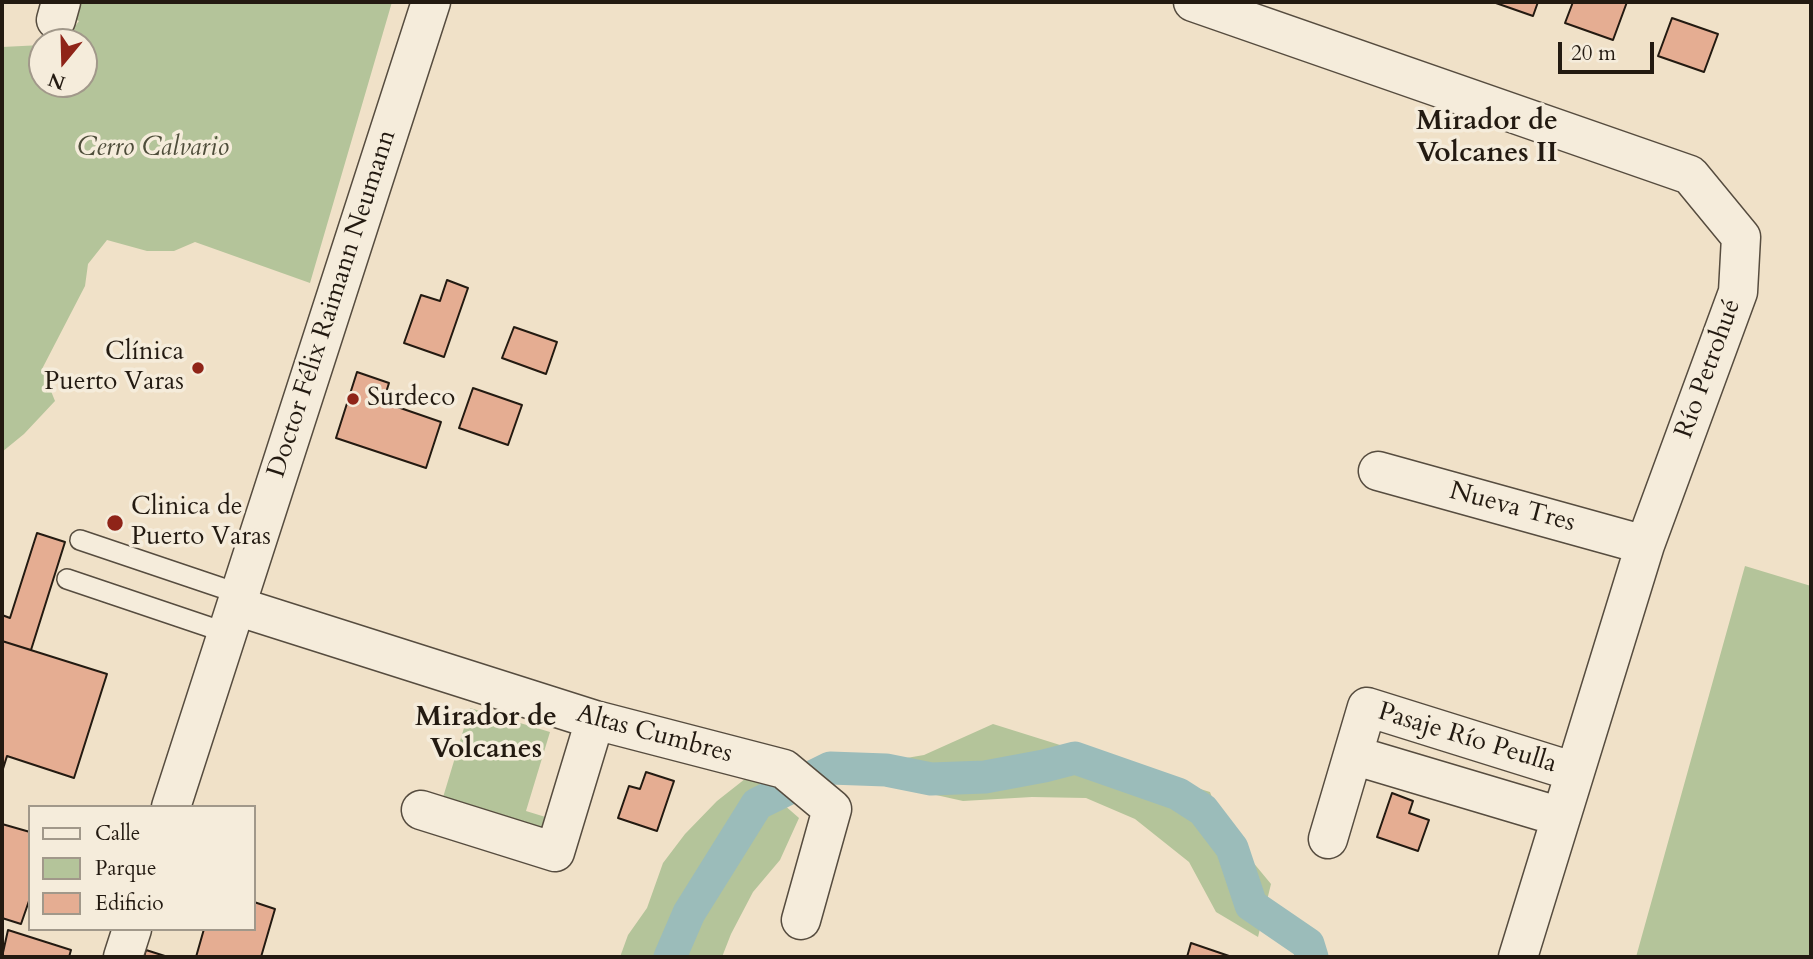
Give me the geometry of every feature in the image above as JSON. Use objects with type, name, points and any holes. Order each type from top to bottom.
[{"type":"street","name":"Doctor Félix Raimann Neumann","points":[[172,805],[431,2]]},
{"type":"street","name":"Río Petrohué","points":[[1193,2],[1690,175],[1741,237],[1738,292],[1646,545],[1518,957]]},
{"type":"street","name":"Nueva Tres","points":[[1378,471],[1646,545]]},
{"type":"street","name":"Altas Cumbres","points":[[234,611],[596,720],[784,769],[832,809],[801,920]]},
{"type":"street","name":"Pasaje Río Peulla","points":[[1328,839],[1367,707],[1575,772]]},
{"type":"street","points":[[421,810],[555,852],[596,720]]},
{"type":"street","name":"Pasaje Río Peulla","points":[[1353,755],[1561,817]]},
{"type":"street","points":[[123,957],[131,931]]},
{"type":"lane","points":[[80,540],[234,611]]},
{"type":"lane","points":[[67,579],[234,611]]},
{"type":"green space","name":"Cerro Calvario","points":[[74,2],[392,2],[310,283],[195,242],[174,251],[147,251],[107,240],[88,264],[85,286],[42,369],[55,401],[24,434],[2,452],[2,47],[28,46],[28,98],[98,98],[98,28],[74,28],[79,21],[70,17]]},
{"type":"green space","points":[[1745,566],[1811,586],[1811,957],[1636,957]]},
{"type":"green space","points":[[470,708],[550,732],[526,811],[552,819],[547,836],[441,804]]},
{"type":"green space","points":[[993,724],[1210,792],[1223,826],[1271,884],[1258,937],[1216,912],[1189,862],[1135,819],[1086,798],[1032,797],[963,801],[936,795],[902,786],[883,762],[924,755]]},
{"type":"green space","points":[[750,775],[799,818],[780,860],[753,892],[722,957],[620,957],[628,935],[647,908],[663,863],[685,834],[717,801]]},
{"type":"building","points":[[1493,2],[1538,2],[1533,16]]},
{"type":"building","points":[[1573,2],[1627,2],[1613,40],[1565,23]]},
{"type":"building","points":[[1672,18],[1718,34],[1704,72],[1658,56]]},
{"type":"building","points":[[447,280],[468,288],[444,357],[404,343],[421,295],[440,301]]},
{"type":"building","points":[[514,327],[557,342],[546,374],[502,358]]},
{"type":"building","points":[[357,372],[389,383],[383,402],[441,422],[426,468],[336,438]]},
{"type":"building","points":[[473,388],[522,405],[508,445],[459,428]]},
{"type":"building","points":[[37,533],[65,542],[31,650],[2,641],[2,615],[10,618]]},
{"type":"building","points":[[2,641],[107,674],[74,778],[7,756],[2,772]]},
{"type":"building","points":[[646,772],[674,781],[657,831],[618,818],[629,786],[640,789]]},
{"type":"building","points":[[1392,793],[1413,801],[1409,813],[1429,820],[1418,851],[1377,837]]},
{"type":"building","points":[[2,824],[28,831],[28,904],[21,924],[2,918]]},
{"type":"building","points":[[256,903],[275,909],[261,957],[196,957],[203,931],[256,931]]},
{"type":"building","points":[[8,930],[71,950],[69,957],[2,957]]},
{"type":"building","points":[[1191,943],[1232,957],[1187,957]]},
{"type":"building","points":[[146,950],[168,957],[144,957]]},
{"type":"waterway","points":[[670,957],[689,913],[757,804],[830,768],[886,770],[931,779],[985,777],[1075,758],[1178,794],[1203,810],[1232,848],[1251,905],[1308,944],[1312,957]]},
{"type":"place","name":"Clínica Puerto Varas","points":[[198,368]]},
{"type":"place","name":"Surdeco","points":[[353,399]]},
{"type":"place","name":"Clinica de Puerto Varas","points":[[115,523]]},
{"type":"district","name":"Mirador de Volcanes II","points":[[1487,139]]},
{"type":"district","name":"Mirador de Volcanes","points":[[486,735]]}]
